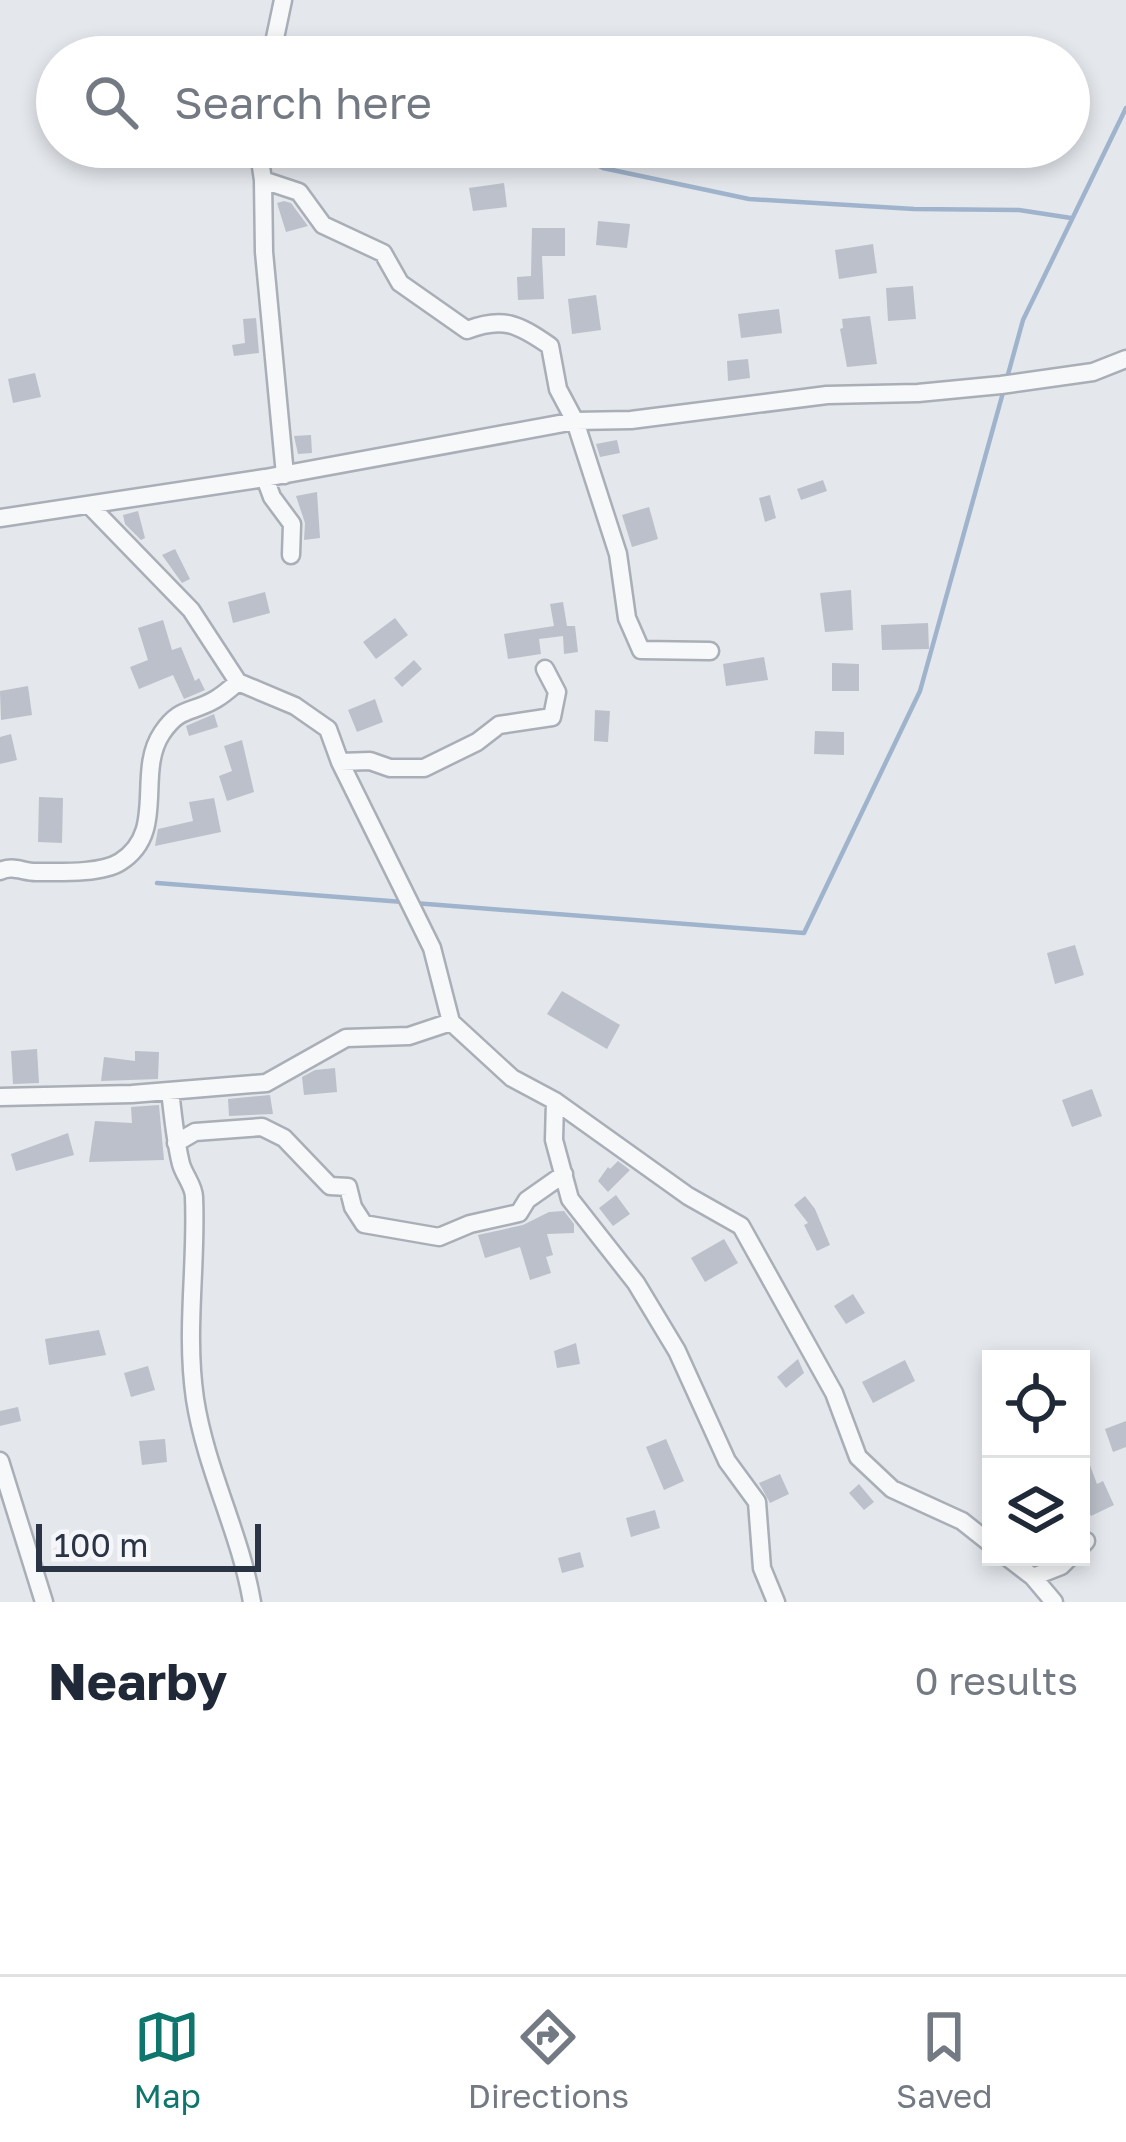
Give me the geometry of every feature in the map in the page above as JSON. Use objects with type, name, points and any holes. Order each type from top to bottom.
[{"type":"street","points":[[275,36],[283,0]]},
{"type":"street","points":[[261,168],[264,252],[285,475]]},
{"type":"street","points":[[263,180],[298,192],[323,225],[383,254],[400,284],[467,330],[492,320],[525,328],[550,346],[558,389],[575,421],[619,554],[627,619],[641,650],[710,652]]},
{"type":"street","points":[[0,518],[285,475],[575,421],[631,421],[827,394],[918,393],[1001,385],[1093,372],[1126,358]]},
{"type":"street","points":[[265,478],[292,524],[291,555]]},
{"type":"street","points":[[91,507],[191,610],[238,682],[295,706],[328,729],[432,948],[451,1022],[512,1078],[555,1101],[688,1196],[741,1226],[834,1393],[858,1457],[892,1490],[962,1522],[982,1537]]},
{"type":"street","points":[[340,762],[424,768],[500,725],[552,717],[557,692],[545,669]]},
{"type":"street","points":[[0,871],[117,865],[138,846],[149,819],[148,763],[158,739],[176,713],[213,701],[238,682]]},
{"type":"street","points":[[0,1097],[266,1083],[346,1038],[409,1036],[451,1022]]},
{"type":"street","points":[[170,1091],[176,1143],[195,1194],[197,1250],[188,1338],[195,1400],[208,1464],[238,1539],[252,1602]]},
{"type":"street","points":[[555,1101],[554,1140],[570,1199],[636,1283],[677,1351],[727,1462],[757,1502],[762,1568],[776,1602]]},
{"type":"street","points":[[176,1143],[195,1132],[262,1127],[284,1138],[330,1186],[348,1187],[364,1224],[439,1237],[519,1213],[527,1200],[564,1174]]},
{"type":"street","points":[[0,1461],[44,1602]]},
{"type":"street","points":[[1019,1566],[1054,1602]]},
{"type":"street","points":[[1033,1577],[1060,1566]]},
{"type":"building","points":[[504,183],[507,207],[473,211],[469,188]]},
{"type":"building","points":[[277,203],[291,203],[308,226],[286,232]]},
{"type":"building","points":[[598,221],[630,224],[627,248],[596,245]]},
{"type":"building","points":[[532,228],[565,228],[565,256],[542,256],[544,299],[518,300],[517,277],[531,276]]},
{"type":"building","points":[[873,244],[877,273],[839,279],[835,250]]},
{"type":"building","points":[[913,286],[916,319],[888,321],[886,288]]},
{"type":"building","points":[[596,295],[601,330],[572,334],[568,299]]},
{"type":"building","points":[[779,309],[782,333],[741,338],[738,314]]},
{"type":"building","points":[[870,316],[877,364],[847,367],[842,319]]},
{"type":"building","points":[[256,318],[259,353],[234,356],[232,345],[245,343],[243,319]]},
{"type":"building","points":[[748,359],[750,378],[728,381],[727,361]]},
{"type":"building","points":[[35,373],[41,397],[13,403],[8,379]]},
{"type":"building","points":[[311,435],[312,453],[298,454],[294,436]]},
{"type":"building","points":[[617,440],[620,453],[600,457],[596,444]]},
{"type":"building","points":[[823,480],[827,491],[801,500],[797,489]]},
{"type":"building","points":[[317,492],[320,538],[304,540],[305,523],[296,496]]},
{"type":"building","points":[[770,495],[776,518],[765,522],[759,498]]},
{"type":"building","points":[[649,507],[658,539],[632,547],[622,515]]},
{"type":"building","points":[[138,511],[145,538],[141,540],[125,524],[123,515]]},
{"type":"building","points":[[175,549],[190,579],[182,583],[162,555]]},
{"type":"building","points":[[851,590],[853,630],[825,632],[820,593]]},
{"type":"building","points":[[265,592],[270,613],[233,623],[228,602]]},
{"type":"building","points":[[563,602],[567,626],[575,626],[578,652],[564,654],[563,636],[539,639],[541,654],[508,659],[504,634],[554,626],[550,604]]},
{"type":"building","points":[[395,618],[408,635],[376,659],[363,642]]},
{"type":"building","points":[[163,620],[172,650],[181,647],[195,681],[199,678],[205,690],[184,699],[173,675],[139,689],[130,667],[148,660],[138,628]]},
{"type":"building","points":[[928,623],[929,649],[882,650],[881,625]]},
{"type":"building","points":[[764,657],[768,680],[726,686],[723,664]]},
{"type":"building","points":[[414,660],[422,669],[402,687],[394,678]]},
{"type":"building","points":[[832,663],[859,664],[859,691],[832,691]]},
{"type":"building","points":[[28,686],[32,715],[1,720],[0,691]]},
{"type":"building","points":[[375,699],[383,722],[357,732],[348,710]]},
{"type":"building","points":[[595,710],[610,711],[608,742],[594,741]]},
{"type":"building","points":[[214,714],[218,727],[189,736],[186,726]]},
{"type":"building","points":[[815,731],[844,732],[844,755],[814,754]]},
{"type":"building","points":[[11,734],[17,760],[0,764],[0,737]]},
{"type":"building","points":[[242,740],[254,792],[227,801],[219,776],[232,771],[224,746]]},
{"type":"building","points":[[39,797],[63,798],[62,843],[38,842]]},
{"type":"building","points":[[214,798],[221,832],[155,846],[158,829],[193,821],[189,802]]},
{"type":"building","points":[[1075,945],[1084,975],[1055,984],[1047,953]]},
{"type":"building","points":[[562,991],[620,1025],[607,1049],[547,1014]]},
{"type":"building","points":[[37,1049],[39,1083],[13,1084],[11,1051]]},
{"type":"building","points":[[135,1051],[159,1052],[158,1079],[101,1081],[104,1057],[135,1061]]},
{"type":"building","points":[[335,1068],[337,1092],[304,1095],[302,1077]]},
{"type":"building","points":[[1092,1089],[1102,1116],[1072,1127],[1062,1100]]},
{"type":"building","points":[[270,1095],[273,1114],[229,1116],[228,1099]]},
{"type":"building","points":[[159,1105],[164,1160],[89,1162],[95,1121],[132,1123],[131,1107]]},
{"type":"building","points":[[68,1133],[74,1155],[16,1171],[11,1154]]},
{"type":"building","points":[[618,1161],[630,1170],[608,1192],[598,1181]]},
{"type":"building","points":[[616,1195],[630,1214],[613,1226],[599,1208]]},
{"type":"building","points":[[805,1196],[830,1245],[817,1251],[804,1225],[808,1223],[794,1205]]},
{"type":"building","points":[[564,1211],[574,1224],[574,1233],[547,1234],[553,1255],[546,1257],[551,1273],[530,1280],[520,1247],[485,1258],[478,1235]]},
{"type":"building","points":[[724,1239],[738,1263],[705,1282],[691,1258]]},
{"type":"building","points":[[853,1294],[865,1313],[846,1324],[834,1306]]},
{"type":"building","points":[[99,1330],[106,1355],[49,1365],[45,1339]]},
{"type":"building","points":[[576,1343],[580,1364],[557,1368],[554,1351]]},
{"type":"building","points":[[798,1359],[804,1373],[786,1388],[777,1377]]},
{"type":"building","points":[[905,1360],[915,1381],[873,1403],[862,1382]]},
{"type":"building","points":[[148,1366],[155,1390],[131,1397],[124,1373]]},
{"type":"building","points":[[18,1407],[21,1421],[0,1426],[0,1411]]},
{"type":"building","points":[[1126,1421],[1126,1447],[1113,1452],[1105,1429]]},
{"type":"building","points":[[165,1439],[167,1462],[142,1465],[139,1441]]},
{"type":"building","points":[[666,1439],[684,1481],[664,1490],[646,1447]]},
{"type":"building","points":[[1090,1465],[1097,1484],[1103,1481],[1114,1505],[1091,1516]]},
{"type":"building","points":[[780,1474],[789,1494],[770,1503],[759,1483]]},
{"type":"building","points":[[859,1484],[874,1502],[864,1510],[849,1493]]},
{"type":"building","points":[[655,1510],[660,1528],[631,1537],[626,1518]]},
{"type":"building","points":[[580,1552],[584,1567],[562,1573],[558,1558]]},
{"type":"waterway","points":[[1007,378],[1023,320],[1126,108]]},
{"type":"waterway","points":[[603,168],[749,199],[1019,210],[1071,218]]},
{"type":"waterway","points":[[414,903],[804,933],[920,691],[1004,389]]},
{"type":"waterway","points":[[157,883],[403,902]]}]
